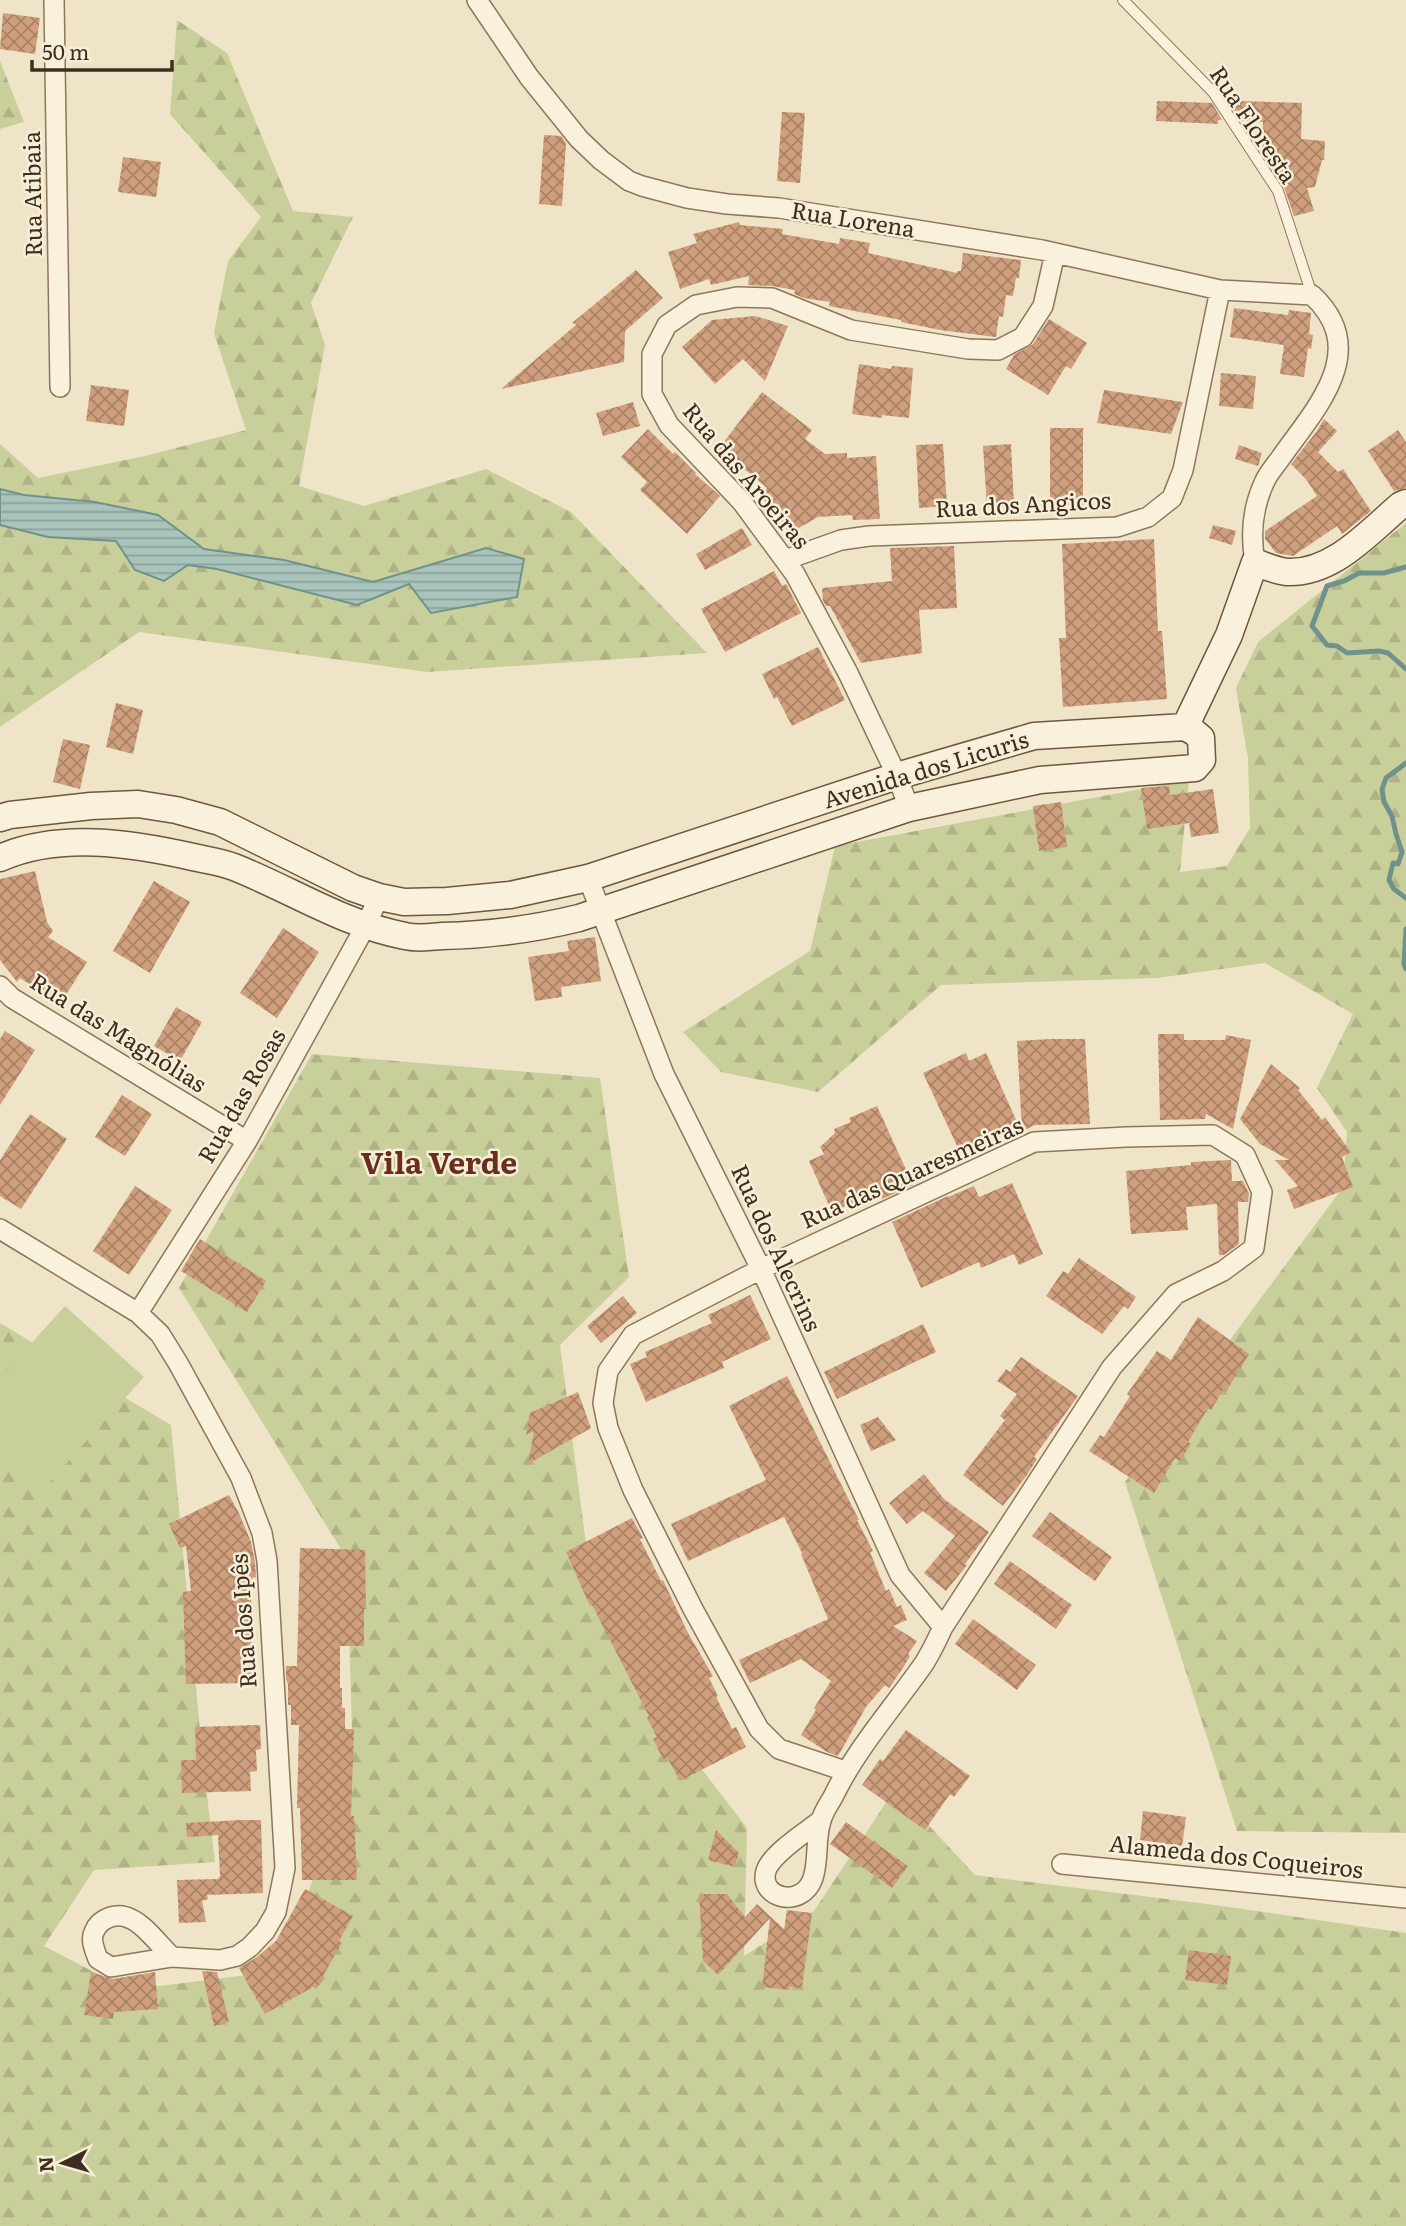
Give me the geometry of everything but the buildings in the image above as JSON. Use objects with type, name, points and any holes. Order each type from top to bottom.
[{"type":"street","name":"Rua Atibaia","points":[[54,0],[60,387]]},
{"type":"street","name":"Rua Lorena","points":[[477,0],[529,77],[579,139],[629,181],[687,198],[779,208],[1055,253],[1220,290],[1312,295]]},
{"type":"street","name":"Rua das Aroeiras","points":[[909,808],[897,776],[848,673],[795,574],[742,502],[668,425],[652,394],[652,354],[667,325],[696,305],[737,297],[772,298],[850,330],[957,348],[998,350],[1023,337],[1043,306],[1055,253]]},
{"type":"street","name":"Rua dos Angicos","points":[[785,560],[841,540],[869,536],[1117,527],[1147,517],[1171,498],[1183,470],[1220,290]]},
{"type":"street","points":[[1185,727],[1229,635],[1255,562],[1252,524],[1255,505],[1265,480],[1320,404],[1339,354],[1338,334],[1312,295]]},
{"type":"street","points":[[1255,562],[1283,572],[1298,572],[1329,562],[1346,552],[1406,502]]},
{"type":"street","name":"Avenida dos Licuris","points":[[0,818],[91,806],[138,804],[176,810],[220,822],[353,888],[379,897],[404,902],[472,899],[510,895],[588,878],[897,776],[1034,736],[1185,727],[1201,738],[1202,761],[1195,768],[1040,780],[909,808],[600,911],[535,929],[471,936],[409,937],[365,927],[232,866],[148,847],[83,842],[21,849],[0,858]]},
{"type":"street","name":"Rua dos Alecrins","points":[[588,878],[664,1074],[761,1269],[900,1575],[943,1627]]},
{"type":"street","name":"Rua das Rosas","points":[[138,1313],[247,1141],[379,897]]},
{"type":"street","name":"Rua das Magnólias","points":[[0,986],[12,998],[247,1141]]},
{"type":"street","name":"Rua das Quaresmeiras","points":[[821,1821],[845,1771],[925,1662],[943,1627],[1112,1367],[1175,1294],[1223,1271],[1255,1248],[1262,1192],[1245,1155],[1213,1135],[1034,1142],[761,1269],[633,1335],[608,1371],[603,1403],[608,1428],[633,1490],[758,1729],[779,1749],[845,1771]]},
{"type":"street","name":"Rua dos Ipês","points":[[0,1228],[138,1313],[160,1334],[241,1478],[261,1533],[267,1561],[285,1868],[276,1912],[265,1931],[237,1956],[220,1960],[172,1957]]},
{"type":"street","name":"Alameda dos Coqueiros","points":[[1062,1864],[1406,1898]]},
{"type":"lane","name":"Rua Floresta","points":[[1123,0],[1213,92],[1278,191],[1312,295]]},
{"type":"green space","points":[[177,20],[227,53],[293,211],[353,217],[311,303],[325,345],[299,486],[364,506],[486,469],[571,512],[707,653],[427,672],[139,632],[0,727],[0,444],[38,478],[145,456],[246,430],[214,333],[228,261],[261,217],[170,114]]},
{"type":"green space","points":[[0,61],[24,122],[0,129]]},
{"type":"green space","points":[[1406,523],[1406,1833],[1237,1831],[1125,1482],[1343,1187],[1347,1132],[1317,1088],[1353,1014],[1265,963],[1157,978],[941,985],[818,1092],[721,1072],[683,1032],[810,951],[835,846],[1189,780],[1180,872],[1227,866],[1250,828],[1248,758],[1236,688],[1258,642]]},
{"type":"green space","points":[[312,1054],[600,1078],[629,1277],[560,1345],[592,1590],[661,1716],[747,1828],[744,1956],[814,1911],[895,1789],[975,1875],[1215,1905],[1406,1933],[1406,2226],[0,2226],[0,1323],[171,1425],[215,1862],[94,1870],[44,1946],[128,1990],[285,1970],[332,1816],[352,1731],[347,1559],[179,1288]]},
{"type":"green space","points":[[65,1306],[144,1377],[37,1496],[0,1463],[0,1378]]},
{"type":"water","points":[[0,489],[24,495],[95,502],[158,515],[204,549],[284,560],[373,582],[486,548],[524,559],[517,597],[431,613],[409,584],[357,605],[217,569],[188,565],[164,581],[135,570],[116,541],[48,537],[0,525]]},
{"type":"waterway","points":[[1406,567],[1384,573],[1359,573],[1327,586],[1312,626],[1327,645],[1337,646],[1347,653],[1388,653],[1406,669]]},
{"type":"waterway","points":[[1406,763],[1386,778],[1382,789],[1402,852],[1398,864],[1393,863],[1389,880],[1394,889],[1406,898]]},
{"type":"waterway","points":[[1406,929],[1406,969]]},
{"type":"district","name":"Vila Verde","points":[[439,1164]]}]
